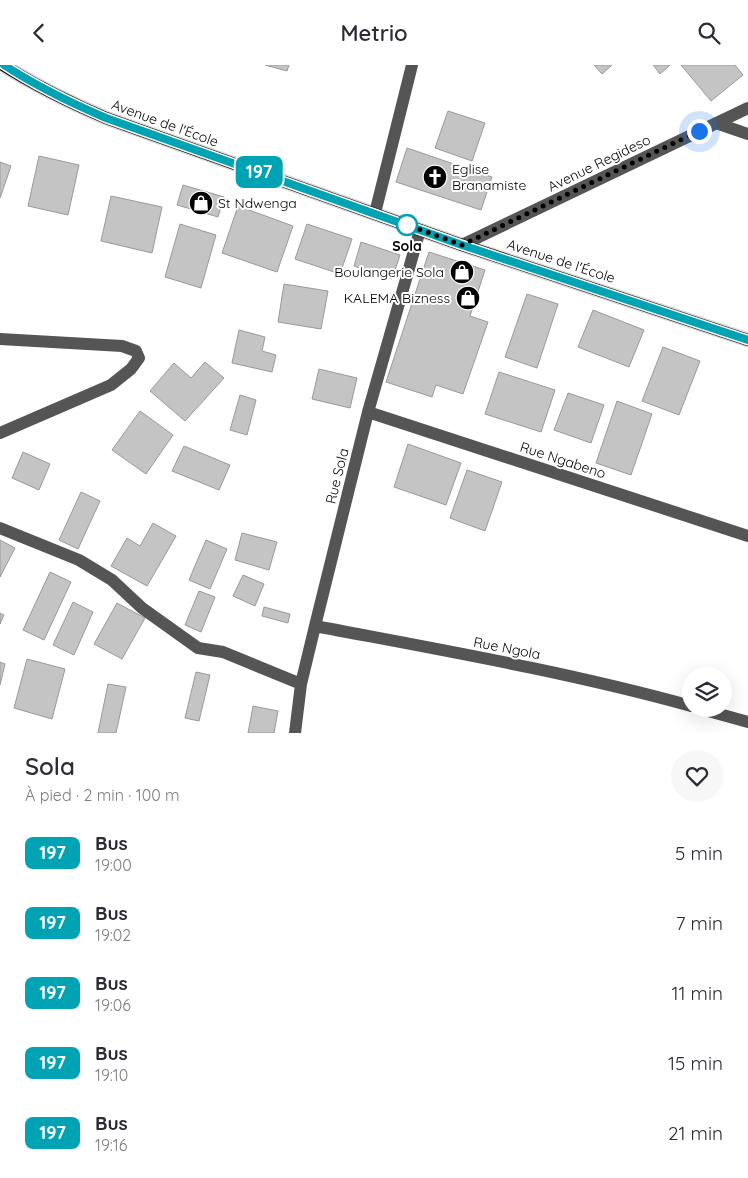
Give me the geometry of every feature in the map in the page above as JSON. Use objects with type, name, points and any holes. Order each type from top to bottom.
[{"type":"main road","name":"Avenue de l'École","points":[[4,65],[26,80],[70,103],[106,118],[462,245],[748,340]]},
{"type":"street","points":[[375,213],[412,65]]},
{"type":"street","name":"Avenue Regideso","points":[[462,245],[748,108]]},
{"type":"street","points":[[716,123],[748,134]]},
{"type":"street","name":"Rue Sola","points":[[295,733],[301,684],[368,412],[420,230]]},
{"type":"street","points":[[0,339],[122,346],[136,351],[139,358],[131,369],[111,385],[0,433]]},
{"type":"street","name":"Rue Ngabeno","points":[[368,412],[748,536]]},
{"type":"street","points":[[0,528],[79,561],[112,580],[142,608],[198,648],[223,652],[301,684]]},
{"type":"street","name":"Rue Ngola","points":[[315,626],[509,663],[682,703]]},
{"type":"street","points":[[730,717],[748,722]]},
{"type":"building","points":[[265,65],[289,65],[287,71]]},
{"type":"building","points":[[594,65],[612,65],[602,74]]},
{"type":"building","points":[[653,65],[670,65],[660,74]]},
{"type":"building","points":[[681,65],[735,65],[743,75],[711,101]]},
{"type":"building","points":[[448,111],[485,123],[472,161],[435,148]]},
{"type":"building","points":[[407,148],[492,177],[481,210],[396,182]]},
{"type":"building","points":[[39,156],[79,165],[68,215],[28,206]]},
{"type":"building","points":[[0,162],[11,166],[0,198]]},
{"type":"building","points":[[183,185],[224,197],[218,217],[177,205]]},
{"type":"building","points":[[111,196],[162,207],[152,253],[101,241]]},
{"type":"building","points":[[238,206],[293,226],[277,272],[222,253]]},
{"type":"building","points":[[180,224],[216,235],[201,288],[165,277]]},
{"type":"building","points":[[307,224],[352,239],[340,274],[295,259]]},
{"type":"building","points":[[361,242],[400,255],[392,279],[354,266]]},
{"type":"building","points":[[429,252],[485,270],[470,316],[488,322],[463,394],[436,385],[432,397],[386,382]]},
{"type":"building","points":[[284,284],[328,291],[321,329],[278,322]]},
{"type":"building","points":[[527,294],[558,304],[537,368],[505,357]]},
{"type":"building","points":[[593,310],[644,330],[629,367],[578,347]]},
{"type":"building","points":[[239,330],[265,337],[262,351],[276,355],[272,372],[232,363]]},
{"type":"building","points":[[663,347],[700,361],[679,415],[642,401]]},
{"type":"building","points":[[205,362],[224,378],[185,421],[150,391],[174,363],[191,378]]},
{"type":"building","points":[[319,369],[357,378],[350,408],[312,399]]},
{"type":"building","points":[[499,372],[555,390],[541,432],[485,414]]},
{"type":"building","points":[[568,393],[604,405],[591,443],[554,430]]},
{"type":"building","points":[[240,395],[256,400],[247,435],[230,430]]},
{"type":"building","points":[[617,401],[652,414],[631,475],[596,463]]},
{"type":"building","points":[[140,411],[173,435],[146,474],[112,450]]},
{"type":"building","points":[[408,444],[461,463],[446,505],[394,487]]},
{"type":"building","points":[[184,446],[230,465],[219,490],[172,471]]},
{"type":"building","points":[[23,452],[50,464],[39,490],[12,478]]},
{"type":"building","points":[[467,470],[502,482],[485,531],[450,518]]},
{"type":"building","points":[[81,492],[100,501],[78,549],[59,540]]},
{"type":"building","points":[[153,523],[176,536],[147,586],[111,566],[127,538],[140,546]]},
{"type":"building","points":[[242,533],[277,542],[269,570],[235,560]]},
{"type":"building","points":[[0,540],[15,548],[0,577]]},
{"type":"building","points":[[206,540],[227,549],[210,589],[189,580]]},
{"type":"building","points":[[50,572],[71,582],[44,640],[23,630]]},
{"type":"building","points":[[243,575],[264,584],[255,606],[233,596]]},
{"type":"building","points":[[199,591],[215,597],[201,632],[185,625]]},
{"type":"building","points":[[73,602],[93,612],[74,655],[53,645]]},
{"type":"building","points":[[117,603],[145,618],[122,659],[94,644]]},
{"type":"building","points":[[264,607],[290,614],[288,623],[262,616]]},
{"type":"building","points":[[0,613],[4,615],[0,624]]},
{"type":"building","points":[[27,659],[65,669],[52,719],[14,708]]},
{"type":"building","points":[[0,662],[5,664],[0,685]]},
{"type":"building","points":[[196,672],[210,675],[199,721],[185,718]]},
{"type":"building","points":[[108,684],[126,687],[116,733],[98,733]]},
{"type":"building","points":[[253,706],[278,711],[274,733],[248,733]]},
{"type":"bus line","name":"197","points":[[4,65],[26,80],[70,103],[106,118],[462,245],[624,297],[748,340]]},
{"type":"place","name":"Eglise Branamiste","points":[[435,177]]},
{"type":"place","name":"St Ndwenga","points":[[201,203]]},
{"type":"place","name":"Sola","points":[[407,225]]},
{"type":"place","name":"Boulangerie Sola","points":[[462,272]]},
{"type":"place","name":"KALEMA Bizness","points":[[468,298]]},
{"type":"route","points":[[407,225],[405,224],[462,245],[699,131]]}]
